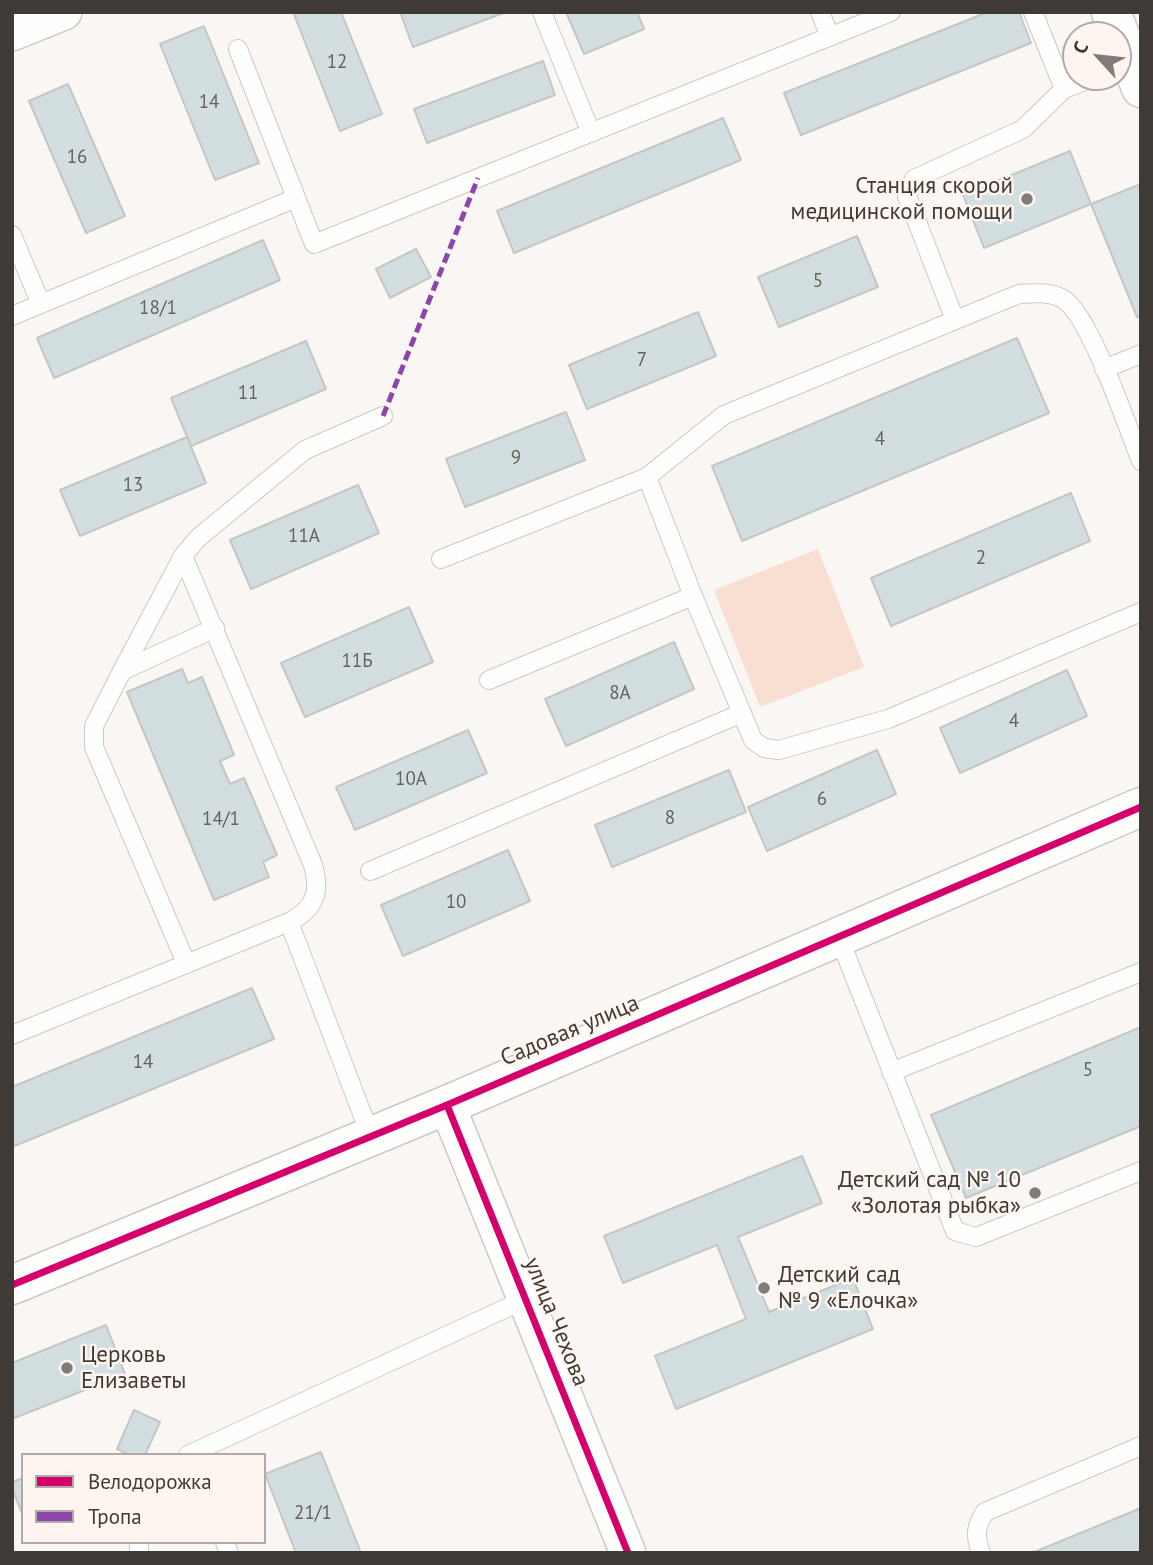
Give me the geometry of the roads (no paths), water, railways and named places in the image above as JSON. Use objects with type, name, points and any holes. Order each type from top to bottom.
[{"type":"street","points":[[12,33],[64,12]]},
{"type":"street","name":"Садовая улица","points":[[12,1285],[447,1105],[1141,807]]},
{"type":"street","name":"улица Чехова","points":[[447,1105],[628,1553]]},
{"type":"lane","points":[[542,12],[591,133]]},
{"type":"lane","points":[[820,12],[830,37]]},
{"type":"lane","points":[[239,49],[314,244],[891,12]]},
{"type":"lane","points":[[1033,12],[1062,84]]},
{"type":"lane","points":[[955,320],[907,196],[914,179],[1023,129],[1062,91]]},
{"type":"lane","points":[[12,316],[296,198]]},
{"type":"lane","points":[[12,235],[41,304]]},
{"type":"lane","points":[[441,559],[647,477],[724,415],[1019,294],[1040,292],[1065,300],[1082,323],[1104,369],[1141,461]]},
{"type":"lane","points":[[1104,369],[1141,355]]},
{"type":"lane","points":[[186,963],[94,747],[94,726],[183,556],[198,538],[305,450],[383,416]]},
{"type":"lane","points":[[647,477],[753,740],[764,748],[779,750],[888,719],[1141,612]]},
{"type":"lane","points":[[12,1035],[289,922],[311,906],[318,882],[183,556]]},
{"type":"lane","points":[[489,680],[693,596]]},
{"type":"lane","points":[[122,671],[215,628]]},
{"type":"lane","points":[[370,871],[742,713]]},
{"type":"lane","points":[[289,922],[371,1137]]},
{"type":"lane","points":[[838,935],[955,1231],[976,1237],[1141,1171]]},
{"type":"lane","points":[[891,1072],[1141,972]]},
{"type":"lane","points":[[192,1453],[526,1299]]},
{"type":"lane","points":[[981,1553],[975,1538],[977,1524],[985,1512],[1141,1446]]},
{"type":"place","name":"Станция скорой медицинской помощи","points":[[1027,199]]},
{"type":"place","name":"Детский сад № 10 «Золотая рыбка»","points":[[1035,1193]]},
{"type":"place","name":"Детский сад № 9 «Елочка»","points":[[764,1288]]},
{"type":"place","name":"Церковь Елизаветы","points":[[67,1368]]}]
